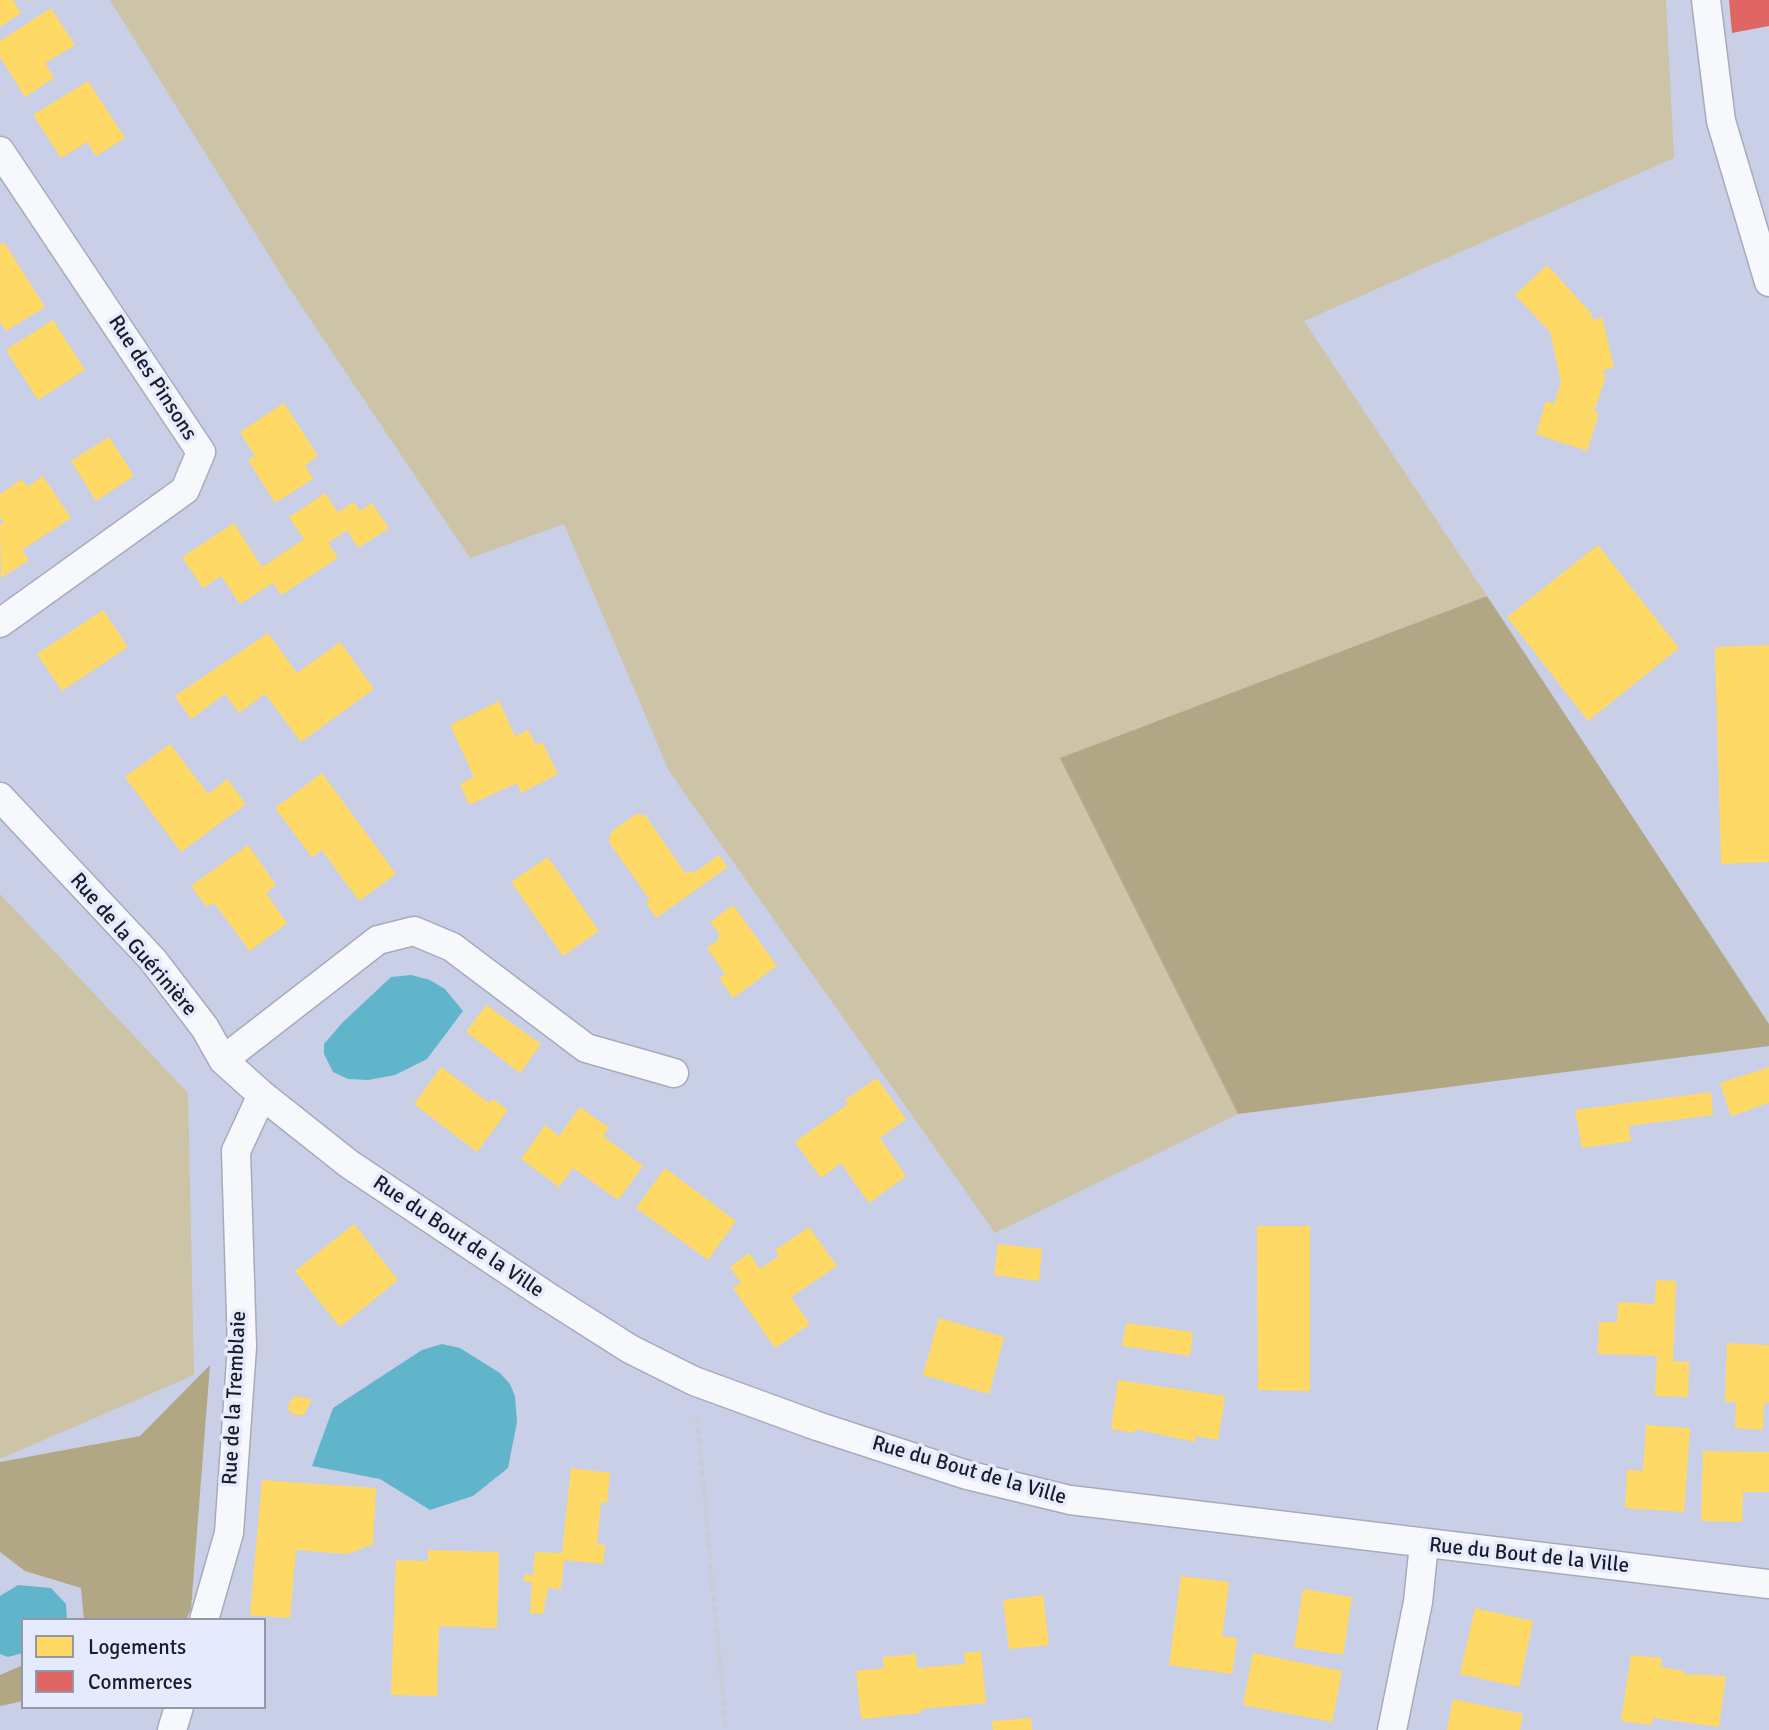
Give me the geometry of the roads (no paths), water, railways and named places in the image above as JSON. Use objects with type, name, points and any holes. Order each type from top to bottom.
[{"type":"street","points":[[1706,0],[1721,121],[1769,282]]},
{"type":"street","name":"Rue des Pinsons","points":[[0,151],[201,452],[185,491],[0,623]]},
{"type":"street","name":"Rue de la Guérinière","points":[[0,797],[153,960],[205,1028],[223,1060],[262,1095]]},
{"type":"street","points":[[223,1060],[378,940],[414,931],[452,947],[586,1048],[674,1073]]},
{"type":"street","name":"Rue du Bout de la Ville","points":[[262,1095],[349,1164],[630,1349],[694,1381],[817,1426],[967,1475],[1070,1500],[1769,1584]]},
{"type":"street","name":"Rue de la Tremblaie","points":[[205,1618],[229,1533],[242,1347],[236,1151],[262,1095]]},
{"type":"street","points":[[1392,1730],[1418,1602],[1424,1544]]},
{"type":"street","points":[[172,1730],[178,1709]]},
{"type":"water","points":[[411,975],[430,980],[445,989],[463,1011],[427,1059],[395,1075],[368,1080],[348,1079],[333,1072],[324,1054],[324,1044],[342,1023],[391,977]]},
{"type":"water","points":[[442,1344],[460,1348],[500,1373],[510,1384],[515,1396],[517,1422],[508,1468],[473,1496],[430,1510],[380,1479],[312,1466],[333,1408],[422,1350]]},
{"type":"water","points":[[18,1585],[51,1588],[66,1604],[67,1618],[21,1618],[21,1654],[8,1657],[0,1654],[0,1596]]}]
